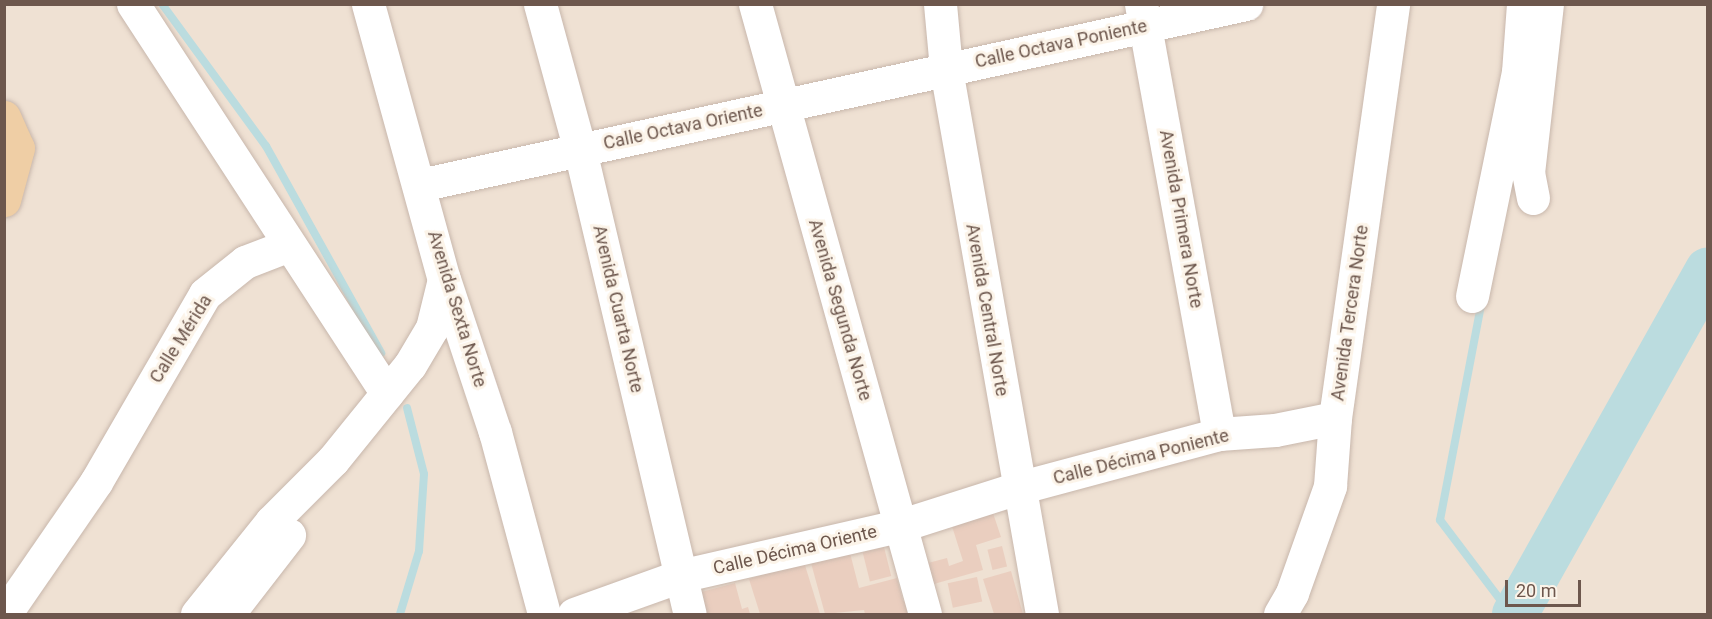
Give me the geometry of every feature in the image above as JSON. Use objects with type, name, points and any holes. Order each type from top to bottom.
[{"type":"main road","points":[[4,117],[18,148],[4,200]]},
{"type":"street","points":[[133,4],[387,393]]},
{"type":"street","name":"Avenida Sexta Norte","points":[[368,4],[420,185],[444,279],[495,432],[544,615]]},
{"type":"street","name":"Avenida Cuarta Norte","points":[[540,4],[580,150],[690,615]]},
{"type":"street","name":"Avenida Segunda Norte","points":[[755,4],[781,106],[902,525],[925,615]]},
{"type":"street","name":"Avenida Central Norte","points":[[940,4],[946,69],[1042,615]]},
{"type":"street","name":"Calle Octava Poniente","points":[[946,69],[1143,15],[1246,4]]},
{"type":"street","name":"Avenida Tercera Norte","points":[[1280,615],[1292,593],[1330,486],[1335,418],[1393,4]]},
{"type":"street","points":[[1472,296],[1518,72],[1523,4]]},
{"type":"street","points":[[1533,198],[1528,173],[1547,4]]},
{"type":"street","name":"Avenida Primera Norte","points":[[1143,15],[1219,434]]},
{"type":"street","name":"Calle Octava Oriente","points":[[420,185],[946,69]]},
{"type":"street","name":"Calle Mérida","points":[[5,615],[96,482],[205,294],[244,262],[289,245]]},
{"type":"street","points":[[197,615],[271,522],[333,460],[422,348],[437,312],[444,279]]},
{"type":"street","name":"Calle Décima Poniente","points":[[1018,488],[1219,434],[1275,430],[1335,418]]},
{"type":"street","points":[[228,615],[289,534],[333,460]]},
{"type":"street","name":"Calle Décima Oriente","points":[[574,615],[681,576],[902,525],[1018,488]]},
{"type":"shaded area","points":[[5,5],[1707,5],[1707,614],[5,614]]},
{"type":"building","points":[[991,507],[1001,537],[976,545],[983,570],[934,584],[928,563],[947,558],[949,566],[963,561],[950,520]]},
{"type":"building","points":[[1002,546],[1007,566],[993,570],[987,550]]},
{"type":"building","points":[[884,547],[891,576],[870,581],[863,552]]},
{"type":"building","points":[[850,553],[859,588],[897,578],[903,601],[909,599],[913,614],[865,614],[864,610],[825,614],[811,563]]},
{"type":"building","points":[[804,562],[820,614],[760,614],[749,579]]},
{"type":"building","points":[[1011,571],[1023,614],[994,614],[983,579]]},
{"type":"building","points":[[977,577],[982,601],[953,608],[948,583]]},
{"type":"building","points":[[735,583],[742,609],[748,607],[750,614],[699,614],[694,594]]},
{"type":"waterway","points":[[162,4],[266,146],[381,353]]},
{"type":"waterway","points":[[1515,614],[1708,270]]},
{"type":"waterway","points":[[1482,300],[1440,520],[1511,614]]},
{"type":"waterway","points":[[400,614],[419,551],[424,474],[407,408]]}]
